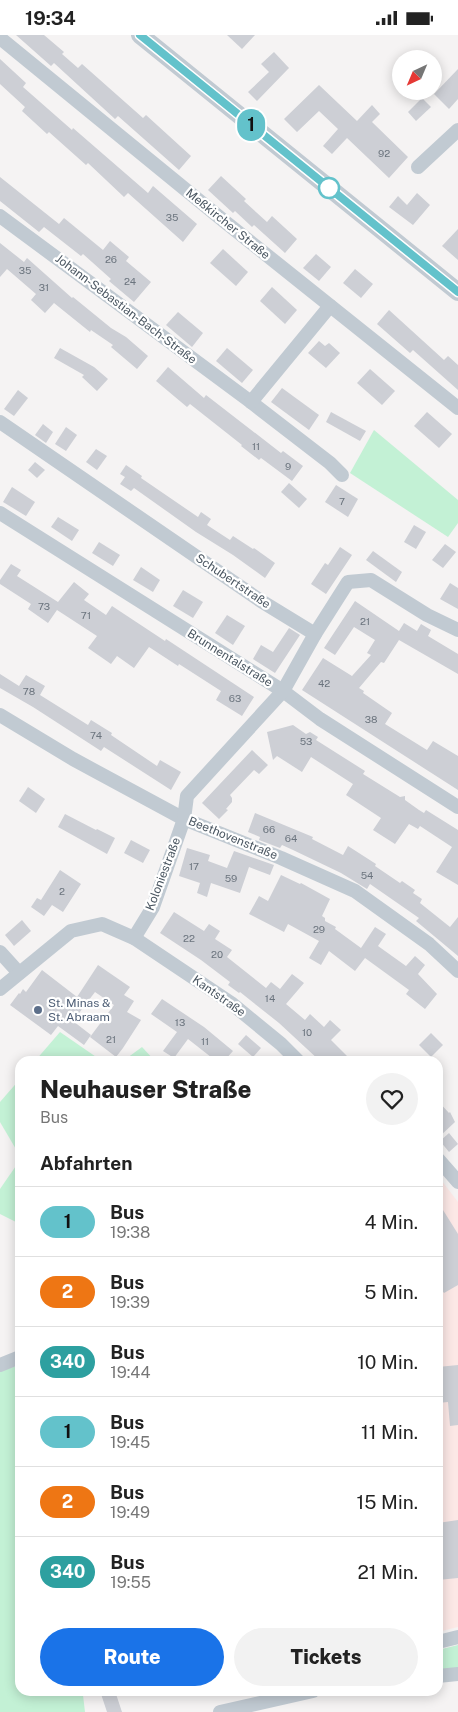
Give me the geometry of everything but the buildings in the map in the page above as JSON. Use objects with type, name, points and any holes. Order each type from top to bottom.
[{"type":"street","points":[[140,35],[458,292]]},
{"type":"street","name":"Meßkircher Straße","points":[[0,38],[458,408]]},
{"type":"street","points":[[418,167],[458,129]]},
{"type":"street","name":"Johann-Sebastian-Bach-Straße","points":[[0,216],[251,402],[330,463],[342,475]]},
{"type":"street","points":[[251,402],[330,306]]},
{"type":"street","name":"Schubertstraße","points":[[0,422],[261,601],[315,634]]},
{"type":"street","name":"Brunnentalstraße","points":[[0,513],[283,691],[320,719],[458,807]]},
{"type":"street","points":[[315,634],[348,582],[371,580],[427,615],[458,630]]},
{"type":"street","name":"Koloniestraße","points":[[134,938],[153,907],[184,819],[187,795],[283,691],[315,634]]},
{"type":"street","name":"Beethovenstraße","points":[[0,715],[73,759],[184,819],[281,857],[354,891],[429,944],[458,971]]},
{"type":"street","points":[[0,989],[71,931],[102,923],[134,938]]},
{"type":"street","name":"Kantstraße","points":[[134,938],[231,1003],[293,1056]]},
{"type":"street","points":[[0,952],[20,973]]},
{"type":"street","points":[[443,1165],[458,1182]]},
{"type":"street","points":[[0,1365],[15,1359]]},
{"type":"street","points":[[443,1641],[458,1637]]},
{"type":"street","points":[[443,1676],[458,1674]]},
{"type":"street","points":[[220,1712],[291,1696]]},
{"type":"shaded area","points":[[443,1182],[458,1202],[458,1627],[443,1631]]},
{"type":"green space","points":[[374,430],[458,500],[458,523],[448,537],[350,473]]},
{"type":"green space","points":[[60,1032],[95,1056],[39,1056]]},
{"type":"green space","points":[[142,1047],[150,1056],[130,1056]]},
{"type":"green space","points":[[15,1085],[15,1148],[0,1122],[0,1102]]},
{"type":"green space","points":[[15,1167],[15,1222],[0,1214],[0,1189]]},
{"type":"green space","points":[[15,1366],[15,1696],[83,1696],[85,1712],[0,1712],[0,1371]]},
{"type":"green space","points":[[458,1645],[458,1668],[443,1670],[443,1649]]},
{"type":"bus line","name":"1","points":[[140,35],[458,292]]},
{"type":"place","name":"St. Minas & St. Abraam","points":[[38,1010]]}]
